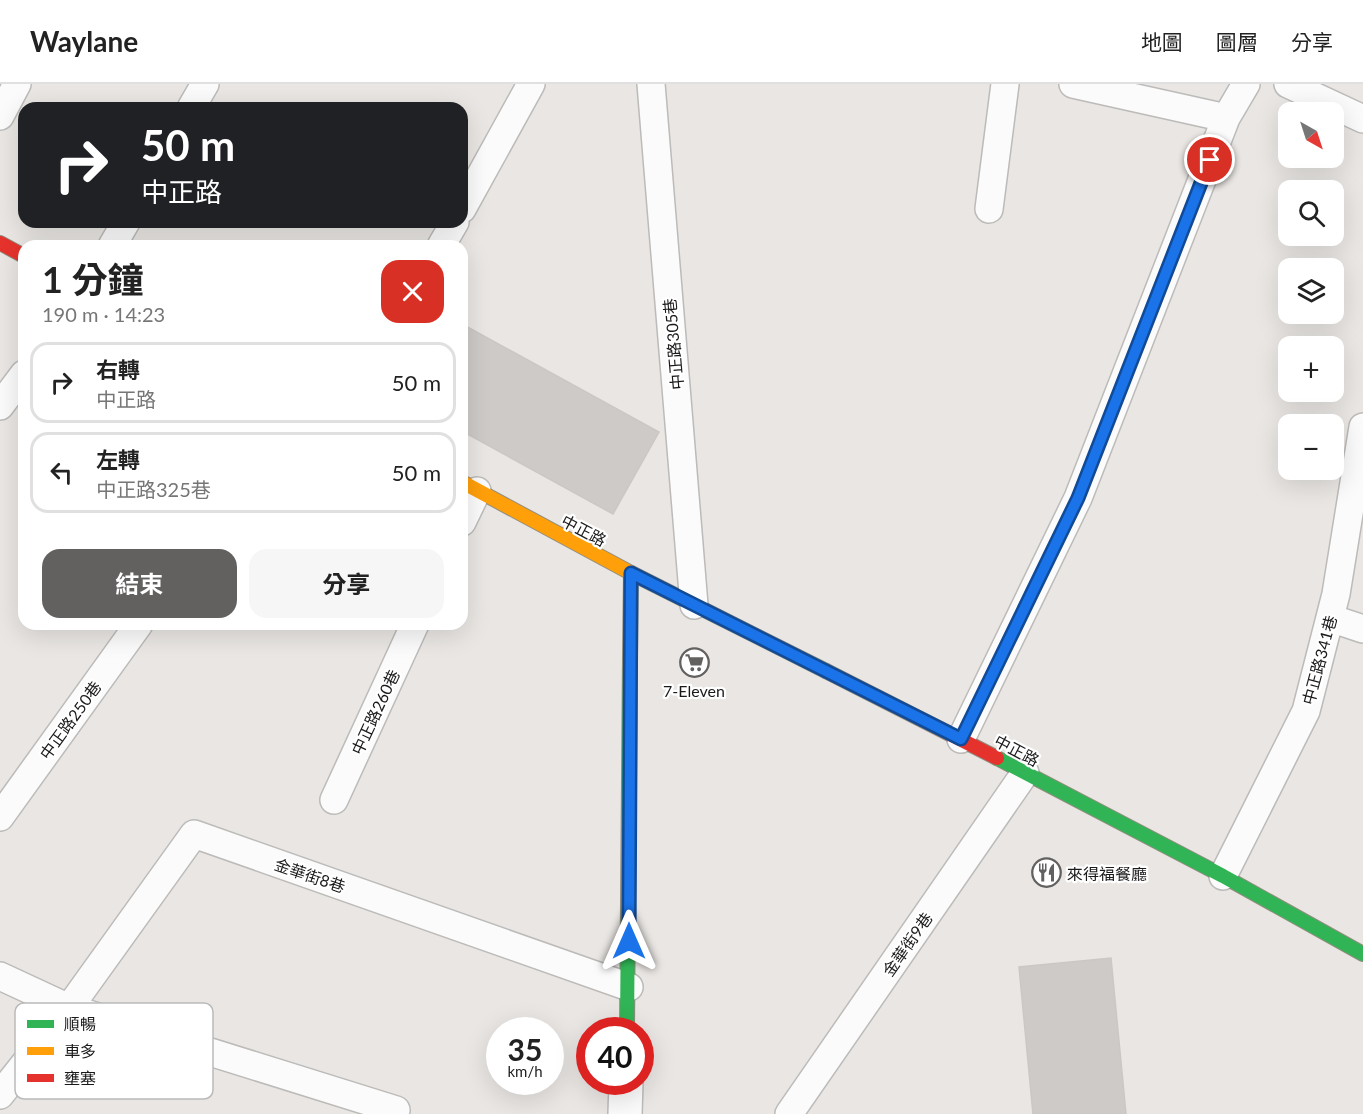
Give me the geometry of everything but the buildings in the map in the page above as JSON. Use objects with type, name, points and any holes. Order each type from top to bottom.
[{"type":"main road","points":[[0,243],[18,253]]},
{"type":"main road","name":"中正路","points":[[469,486],[631,573],[961,739],[1223,876],[1363,954]]},
{"type":"main road","points":[[628,1017],[631,573]]},
{"type":"street","points":[[625,1114],[626,1095]]},
{"type":"lane","points":[[0,116],[17,84]]},
{"type":"lane","points":[[194,102],[205,84]]},
{"type":"lane","points":[[468,198],[531,84]]},
{"type":"lane","name":"中正路305巷","points":[[651,84],[694,605]]},
{"type":"lane","points":[[990,208],[1005,84]]},
{"type":"lane","points":[[1073,84],[1226,118]]},
{"type":"lane","points":[[961,739],[1078,498],[1226,118],[1246,84]]},
{"type":"lane","points":[[1288,84],[1363,119]]},
{"type":"lane","points":[[0,406],[18,382]]},
{"type":"lane","name":"中正路341巷","points":[[1223,876],[1306,711],[1330,618],[1363,427]]},
{"type":"lane","points":[[1330,618],[1363,629]]},
{"type":"lane","name":"中正路250巷","points":[[0,817],[135,630]]},
{"type":"lane","name":"中正路260巷","points":[[334,800],[412,630]]},
{"type":"lane","name":"金華街9巷","points":[[789,1114],[1025,773]]},
{"type":"lane","name":"金華街8巷","points":[[73,1003],[194,834],[629,987]]},
{"type":"lane","points":[[0,976],[58,1003]]},
{"type":"lane","points":[[213,1054],[399,1113]]},
{"type":"lane","points":[[0,1095],[15,1076]]},
{"type":"traffic: fast","points":[[627,1017],[630,655]]},
{"type":"traffic: fast","points":[[997,758],[1223,876],[1363,954]]},
{"type":"traffic: slow","points":[[468,485],[631,573],[826,671]]},
{"type":"traffic: jam","points":[[0,243],[18,253]]},
{"type":"traffic: jam","points":[[630,655],[631,573]]},
{"type":"traffic: jam","points":[[826,671],[997,758]]},
{"type":"place","name":"7-Eleven","points":[[694,662]]},
{"type":"place","name":"來得福餐廳","points":[[1046,873]]},
{"type":"route","points":[[629,941],[631,573],[961,739],[1078,498],[1210,160]]}]
